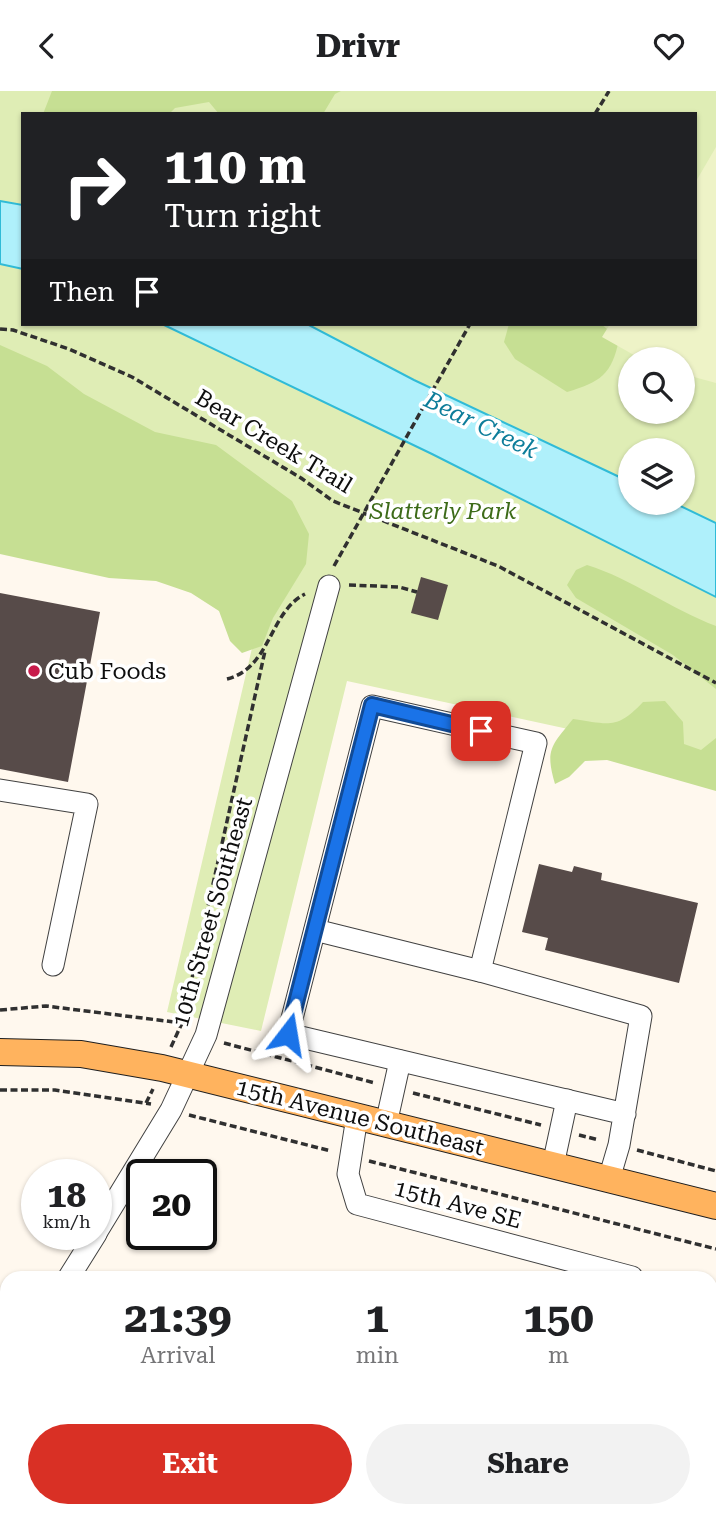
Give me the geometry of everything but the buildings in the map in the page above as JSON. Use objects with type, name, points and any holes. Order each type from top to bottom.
[{"type":"main road","name":"15th Avenue Southeast","points":[[0,1052],[36,1051],[91,1055],[190,1075],[716,1206]]},
{"type":"street","name":"10th Street Southeast","points":[[112,1207],[172,1110],[206,1035],[329,586]]},
{"type":"street","points":[[480,971],[536,743],[372,705],[288,1034],[625,1114]]},
{"type":"street","points":[[0,790],[87,804],[53,965]]},
{"type":"street","points":[[315,930],[480,971],[641,1016],[619,1145],[609,1179]]},
{"type":"street","points":[[386,1124],[400,1061]]},
{"type":"street","points":[[553,1165],[567,1100]]},
{"type":"street","name":"15th Ave SE","points":[[357,1117],[348,1174],[357,1204],[609,1271]]},
{"type":"street","name":"10th Street Southeast","points":[[73,1271],[86,1250]]},
{"type":"path","points":[[596,112],[609,91]]},
{"type":"path","points":[[363,514],[469,326]]},
{"type":"path","name":"Bear Creek Trail","points":[[0,329],[13,330],[69,349],[132,377],[290,471],[333,501],[498,566],[716,683]]},
{"type":"path","points":[[329,586],[399,587],[417,592]]},
{"type":"path","points":[[182,1023],[265,651],[242,675],[227,679]]},
{"type":"path","points":[[0,1010],[46,1006],[182,1023],[233,1047],[716,1171]]},
{"type":"path","points":[[0,1090],[55,1090],[129,1099],[716,1249]]},
{"type":"green space","name":"Slatterly Park","points":[[0,91],[716,91],[716,761],[347,681],[261,1031],[167,1012],[267,584],[0,529]]},
{"type":"green space","points":[[52,91],[341,91],[335,94],[324,112],[217,112],[209,102],[175,108],[171,112],[44,112]]},
{"type":"green space","points":[[716,147],[716,383],[695,377],[695,347],[620,347],[602,337],[609,326],[697,326],[697,180]]},
{"type":"green space","points":[[508,326],[603,326],[619,339],[613,361],[603,375],[588,385],[567,392],[515,359],[504,342]]},
{"type":"green space","points":[[0,345],[47,366],[84,394],[155,432],[216,445],[292,501],[309,534],[306,564],[273,618],[262,646],[242,653],[230,641],[219,611],[191,593],[156,581],[109,578],[0,554]]},
{"type":"green space","points":[[587,565],[620,578],[716,626],[716,689],[673,655],[576,598],[567,585],[576,570]]},
{"type":"green space","points":[[665,701],[683,722],[684,744],[701,750],[716,738],[716,791],[607,760],[585,761],[569,777],[555,784],[550,756],[555,742],[573,719],[612,723],[626,717],[643,702]]},
{"type":"water","points":[[0,201],[21,205],[21,269],[0,264]]},
{"type":"water","name":"Bear Creek","points":[[166,326],[311,326],[414,380],[618,476],[618,515],[695,513],[716,523],[716,597],[432,454]]},
{"type":"place","name":"Cub Foods","points":[[34,671]]},
{"type":"route","points":[[288,1034],[372,705],[481,731]]}]
